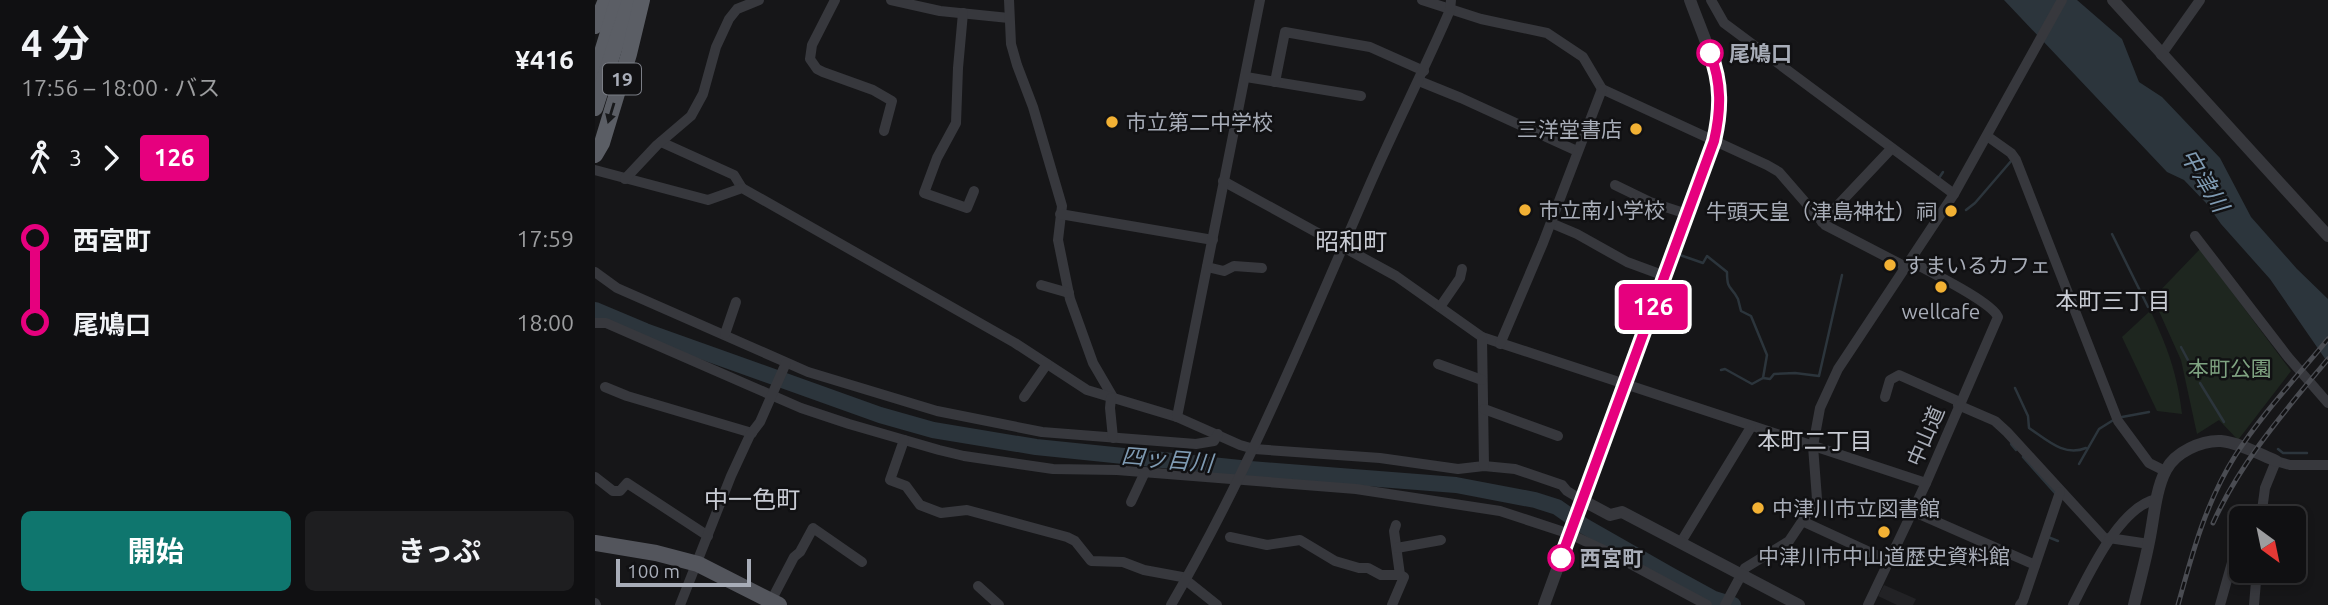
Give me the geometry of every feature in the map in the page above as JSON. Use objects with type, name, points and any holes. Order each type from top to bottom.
[{"type":"highway","points":[[595,26],[606,0]]},
{"type":"highway","name":"19","points":[[595,75],[618,0]]},
{"type":"highway","name":"19","points":[[595,108],[630,0]]},
{"type":"highway","name":"19","points":[[595,155],[602,143],[629,54],[642,0]]},
{"type":"main road","points":[[595,543],[698,564],[775,603]]},
{"type":"street","points":[[625,178],[691,116],[703,94],[716,47],[729,19],[737,9],[759,0]]},
{"type":"street","points":[[835,0],[812,46],[810,59],[817,69],[873,90],[892,101],[884,131]]},
{"type":"street","points":[[891,0],[1009,18]]},
{"type":"street","points":[[1009,0],[1009,18],[1017,65],[1033,107],[1062,206],[1058,240],[1069,293],[1093,363],[1113,398]]},
{"type":"street","points":[[1177,417],[1261,0]]},
{"type":"street","points":[[1422,0],[1450,5],[1547,33],[1583,57],[1602,89],[1767,164],[1779,172],[1822,222],[1852,240],[1908,264]]},
{"type":"street","points":[[1544,605],[1714,141],[1719,118],[1720,94],[1717,75],[1689,0]]},
{"type":"street","points":[[1711,0],[1724,23],[1954,194]]},
{"type":"street","points":[[1725,605],[1750,563],[1789,541],[1817,499],[1813,446],[1820,408],[1837,369],[1954,194],[2062,0]]},
{"type":"street","points":[[2113,0],[2328,236]]},
{"type":"street","points":[[2161,55],[2200,0]]},
{"type":"street","points":[[1171,605],[1254,449],[1379,163],[1422,76],[1450,5]]},
{"type":"street","points":[[963,13],[956,122],[937,158],[924,193],[967,208],[974,191]]},
{"type":"street","points":[[1275,82],[1285,32],[1370,47],[1461,98],[1577,151]]},
{"type":"street","points":[[1246,77],[1361,96]]},
{"type":"street","points":[[1500,344],[1551,223],[1602,89]]},
{"type":"street","points":[[1987,136],[2011,153],[2016,160],[2118,421],[2149,463],[2165,471]]},
{"type":"street","points":[[661,142],[734,175],[742,188],[1015,343],[1087,390],[1177,417],[1254,449],[1380,458],[1458,469],[1484,466],[1515,469],[1562,485],[1581,503],[1610,515],[1622,512],[1681,542],[1737,581],[1799,605]]},
{"type":"street","points":[[1822,222],[1891,149]]},
{"type":"street","points":[[595,170],[708,200],[742,188]]},
{"type":"street","points":[[1223,181],[1396,276],[1482,338],[1926,483]]},
{"type":"street","points":[[1615,185],[1641,198],[1686,214]]},
{"type":"street","points":[[1060,214],[1213,240]]},
{"type":"street","points":[[1551,223],[1627,262],[1665,276]]},
{"type":"street","points":[[2195,236],[2288,357],[2328,404]]},
{"type":"street","name":"中山道","points":[[1868,605],[1926,483],[1998,317],[1996,312],[1972,296],[1908,264]]},
{"type":"street","points":[[1207,267],[1224,271],[1234,266],[1262,268]]},
{"type":"street","points":[[1440,307],[1460,278],[1462,269]]},
{"type":"street","points":[[595,272],[617,288],[808,372],[937,411],[1042,432],[1113,438],[1196,444],[1214,441],[1218,434]]},
{"type":"street","points":[[1041,285],[1069,293]]},
{"type":"street","points":[[725,334],[736,302]]},
{"type":"street","points":[[595,323],[606,323],[773,396],[849,424],[964,456],[1053,469],[1145,472],[1356,489],[1487,508],[1571,531],[1706,605]]},
{"type":"street","points":[[1482,338],[1484,466]]},
{"type":"street","points":[[680,605],[731,477],[773,396],[786,363]]},
{"type":"street","points":[[1024,397],[1047,364]]},
{"type":"street","points":[[1438,364],[1482,380]]},
{"type":"street","points":[[1885,397],[1890,380],[1899,375],[1994,421],[2108,539],[2148,544]]},
{"type":"street","points":[[605,387],[752,433]]},
{"type":"street","points":[[1113,398],[1109,408],[1113,438]]},
{"type":"street","points":[[1484,409],[1558,436]]},
{"type":"street","points":[[1681,542],[1751,426]]},
{"type":"street","points":[[904,440],[890,480],[906,486],[920,505],[941,513],[967,510],[1075,541],[1091,561],[1123,562],[1144,570],[1166,572],[1185,580],[1217,605]]},
{"type":"street","points":[[2134,605],[2165,471],[2181,453],[2205,443],[2219,441],[2290,465],[2328,465]]},
{"type":"street","points":[[2262,506],[2265,488],[2276,461]]},
{"type":"street","points":[[1131,502],[1145,472]]},
{"type":"street","points":[[595,477],[613,491],[620,491],[627,483],[708,536]]},
{"type":"street","points":[[2020,605],[2060,492]]},
{"type":"street","points":[[2073,605],[2108,539],[2144,503],[2157,499]]},
{"type":"street","points":[[1912,511],[2035,565]]},
{"type":"street","points":[[1802,521],[1889,561]]},
{"type":"street","points":[[1392,605],[1404,577],[1400,575],[1396,525]]},
{"type":"street","points":[[775,603],[794,557],[800,552],[813,528],[862,562]]},
{"type":"street","points":[[1230,537],[1268,545],[1300,540],[1335,561],[1368,568],[1381,575],[1400,575]]},
{"type":"street","points":[[1397,548],[1441,540]]},
{"type":"street","points":[[2220,605],[2229,573]]},
{"type":"street","points":[[2254,605],[2256,583]]},
{"type":"street","points":[[978,586],[999,605]]},
{"type":"shaded area","points":[[1884,585],[1916,599],[1913,605],[1897,605],[1878,596]]},
{"type":"green space","name":"本町公園","points":[[2200,249],[2291,371],[2238,440],[2219,420],[2197,434],[2181,360],[2153,298]]},
{"type":"green space","name":"本町公園","points":[[2149,312],[2171,362],[2182,414],[2157,411],[2122,337]]},
{"type":"water","name":"中津川","points":[[2004,0],[2077,0],[2122,39],[2139,82],[2162,97],[2220,158],[2251,217],[2328,299],[2328,363],[2270,279],[2221,224],[2207,204],[2184,180],[2167,172]]},
{"type":"waterway","points":[[1966,210],[2012,160]]},
{"type":"waterway","points":[[1939,178],[1943,172]]},
{"type":"waterway","points":[[2112,234],[2148,307]]},
{"type":"waterway","points":[[1680,255],[1703,263],[1707,256],[1727,272],[1729,285],[1738,299],[1741,311],[1751,316],[1767,355],[1763,378],[1770,379],[1774,374],[1819,376],[1842,275]]},
{"type":"waterway","name":"四ッ目川","points":[[595,310],[645,331],[880,415],[933,430],[1036,447],[1250,469],[1456,485],[1535,500],[1557,507],[1584,526],[1670,575],[1714,599],[1733,605]]},
{"type":"waterway","points":[[2181,347],[2197,377]]},
{"type":"waterway","points":[[1721,370],[1725,369],[1752,384],[1763,378]]},
{"type":"waterway","points":[[2200,383],[2224,422]]},
{"type":"waterway","points":[[2015,388],[2028,416],[2029,428],[2063,449],[2086,448]]},
{"type":"waterway","points":[[2122,417],[2149,412]]},
{"type":"waterway","points":[[2079,464],[2099,429],[2115,419]]},
{"type":"waterway","points":[[2011,444],[2016,450]]},
{"type":"waterway","points":[[2278,449],[2283,453],[2307,453]]},
{"type":"waterway","points":[[2023,457],[2055,493]]},
{"type":"waterway","points":[[2048,537],[2058,541]]},
{"type":"railway","points":[[2178,605],[2201,529],[2235,456],[2256,425],[2328,339]]},
{"type":"railway","points":[[2213,523],[2250,458],[2328,359]]},
{"type":"bus line","name":"126","points":[[1561,558],[1714,141],[1720,94],[1710,53]]},
{"type":"place","name":"尾鳩口","points":[[1710,53]]},
{"type":"place","name":"市立第二中学校","points":[[1112,122]]},
{"type":"place","name":"三洋堂書店","points":[[1636,129]]},
{"type":"place","name":"市立南小学校","points":[[1525,210]]},
{"type":"place","name":"牛頭天皇（津島神社）祠","points":[[1951,211]]},
{"type":"place","name":"すまいるカフェ","points":[[1890,265]]},
{"type":"place","name":"wellcafe","points":[[1941,287]]},
{"type":"place","name":"中津川市立図書館","points":[[1758,508]]},
{"type":"place","name":"中津川市中山道歴史資料館","points":[[1884,532]]},
{"type":"place","name":"西宮町","points":[[1561,558]]},
{"type":"district","name":"昭和町","points":[[1351,241]]},
{"type":"district","name":"本町三丁目","points":[[2113,300]]},
{"type":"district","name":"本町二丁目","points":[[1815,440]]},
{"type":"district","name":"中一色町","points":[[752,499]]}]
